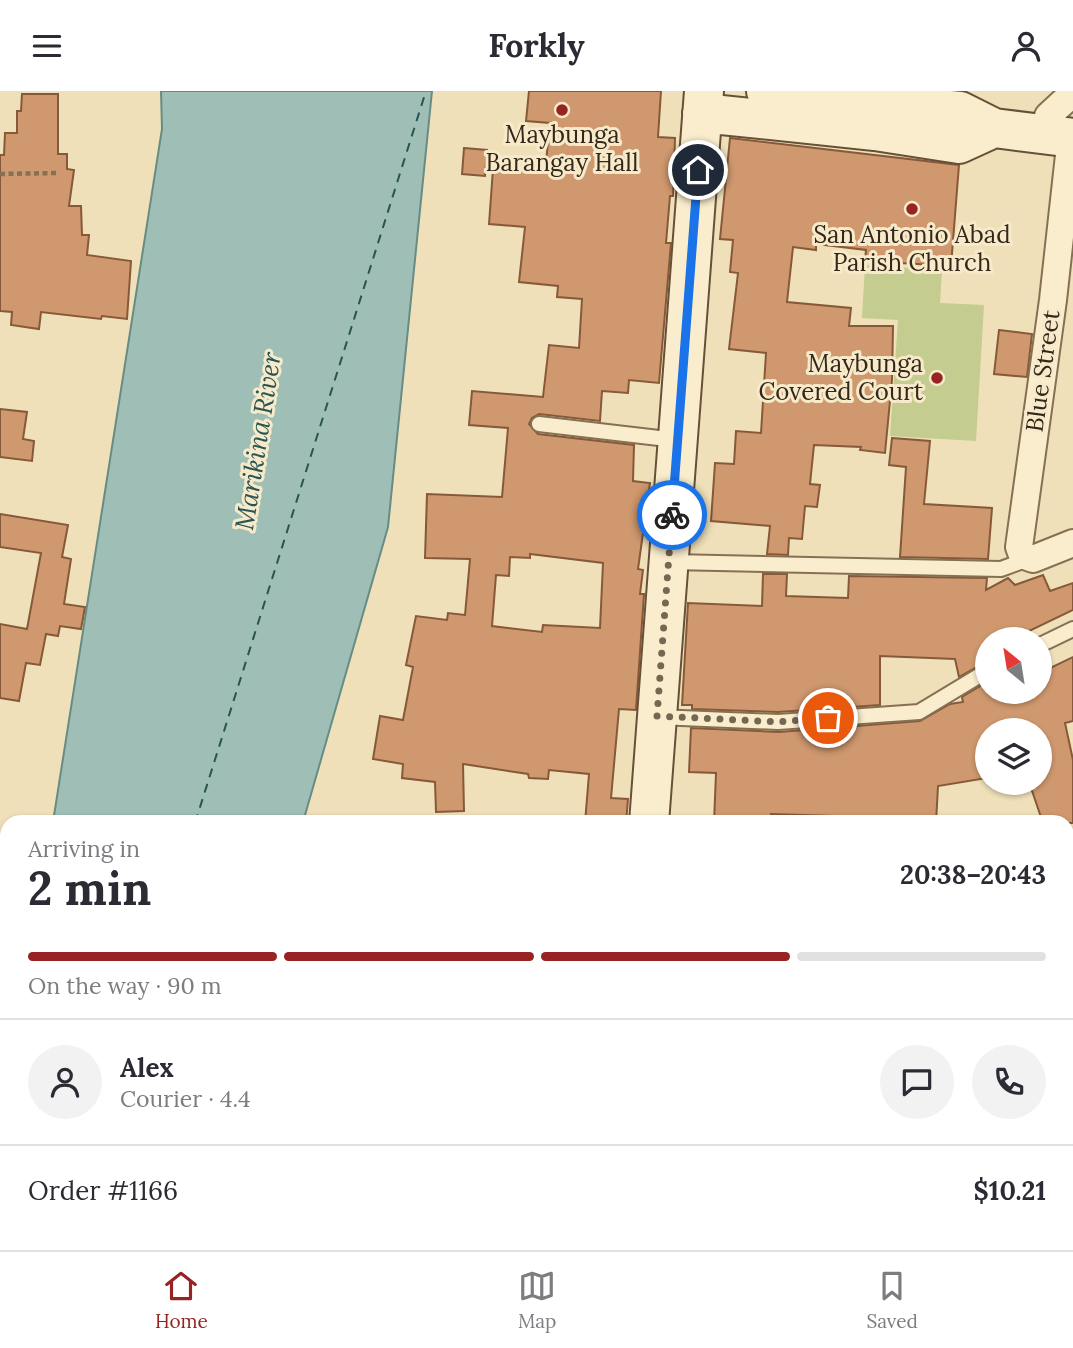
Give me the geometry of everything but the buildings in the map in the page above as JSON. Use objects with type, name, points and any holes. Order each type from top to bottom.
[{"type":"main road","points":[[766,91],[960,111],[995,128],[1062,136]]},
{"type":"main road","points":[[650,815],[703,102],[959,144],[995,128]]},
{"type":"street","points":[[1062,136],[1048,116],[1073,93]]},
{"type":"street","name":"Blue Street","points":[[1028,559],[1022,555],[1019,547],[1063,302],[1062,136]]},
{"type":"street","points":[[1028,559],[1073,543]]},
{"type":"lane","points":[[539,424],[677,440]]},
{"type":"lane","points":[[668,562],[1001,569],[1028,559]]},
{"type":"lane","points":[[1052,639],[1073,629]]},
{"type":"lane","points":[[657,716],[778,722],[919,712],[975,678]]},
{"type":"path","points":[[0,174],[58,173]]},
{"type":"green space","name":"Maybunga Covered Court","points":[[865,265],[942,270],[940,303],[984,305],[976,441],[890,436],[898,320],[862,318]]},
{"type":"water","name":"Marikina River","points":[[161,91],[432,91],[388,527],[305,815],[54,815],[162,129]]},
{"type":"ferry route","points":[[198,815],[426,91]]},
{"type":"way so far","points":[[672,515],[657,716],[778,722],[828,718]]},
{"type":"place","name":"Maybunga Barangay Hall","points":[[562,110]]},
{"type":"place","name":"San Antonio Abad Parish Church","points":[[912,209]]},
{"type":"place","name":"Maybunga Covered Court","points":[[937,378]]},
{"type":"route","points":[[672,515],[698,170]]}]
